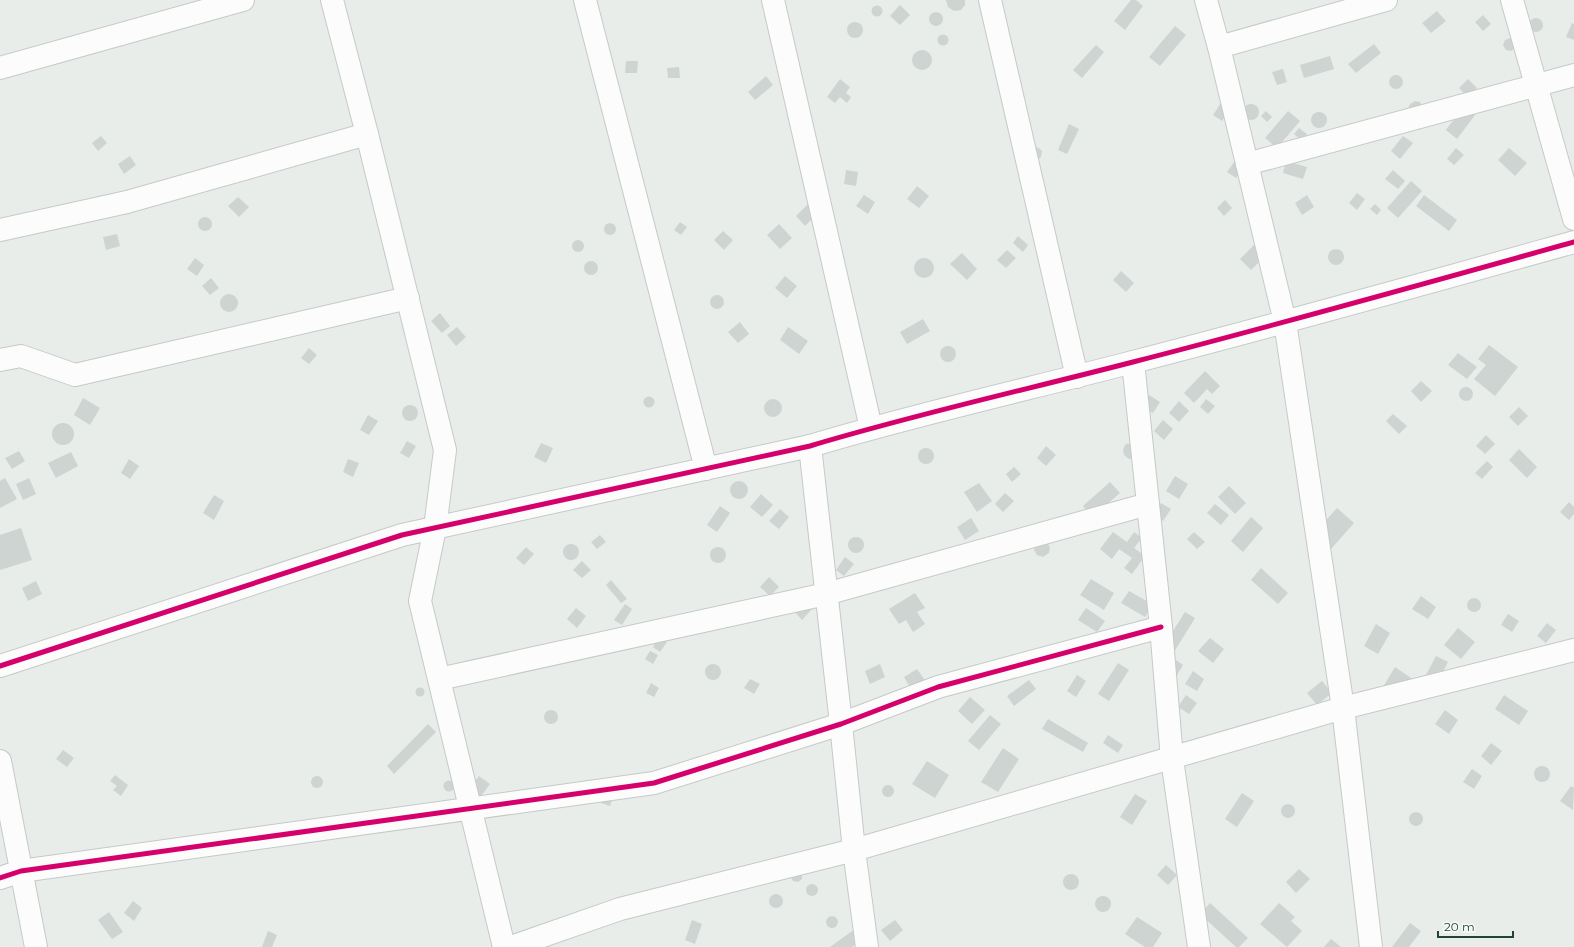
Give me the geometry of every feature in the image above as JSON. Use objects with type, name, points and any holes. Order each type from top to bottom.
[{"type":"street","points":[[0,68],[243,0]]},
{"type":"street","points":[[332,0],[367,134],[445,450],[435,528],[420,601],[504,947]]},
{"type":"street","points":[[585,0],[706,469]]},
{"type":"street","points":[[773,0],[871,428]]},
{"type":"street","points":[[990,0],[1077,377]]},
{"type":"street","points":[[1206,0],[1219,47],[1285,322],[1344,708],[1371,947]]},
{"type":"street","points":[[1219,47],[1386,0]]},
{"type":"street","points":[[1512,0],[1574,219]]},
{"type":"street","points":[[1247,164],[1574,75]]},
{"type":"street","points":[[0,230],[128,202],[367,134]]},
{"type":"street","points":[[0,666],[402,536],[810,446],[871,428],[1077,377],[1285,322],[1574,242]]},
{"type":"street","points":[[0,360],[21,356],[75,375],[408,298]]},
{"type":"street","points":[[1133,362],[1161,627],[1172,759],[1199,947]]},
{"type":"street","points":[[810,446],[854,850],[867,947]]},
{"type":"street","points":[[439,679],[826,594],[1148,504]]},
{"type":"street","points":[[0,878],[21,871],[654,783],[841,724],[938,687],[1161,627]]},
{"type":"street","points":[[511,947],[620,909],[854,850],[1344,708],[1574,650]]},
{"type":"street","points":[[0,761],[36,947]]},
{"type":"building","points":[[946,0],[965,0],[965,5],[961,10],[954,11],[948,7]]},
{"type":"building","points":[[1131,0],[1136,0],[1143,6],[1125,30],[1114,21]]},
{"type":"building","points":[[877,5],[881,7],[883,11],[881,15],[877,17],[873,15],[871,11],[873,7]]},
{"type":"building","points":[[900,5],[910,15],[900,25],[890,16]]},
{"type":"building","points":[[1437,11],[1446,21],[1431,33],[1422,23]]},
{"type":"building","points":[[933,12],[939,12],[943,16],[943,22],[939,26],[933,26],[929,22],[929,16]]},
{"type":"building","points":[[1483,15],[1491,24],[1483,31],[1475,22]]},
{"type":"building","points":[[1533,18],[1539,18],[1543,22],[1543,28],[1539,32],[1533,32],[1529,28],[1529,22]]},
{"type":"building","points":[[855,22],[861,24],[863,30],[861,36],[855,38],[849,36],[847,30],[849,24]]},
{"type":"building","points":[[1572,23],[1574,24],[1574,40],[1566,37]]},
{"type":"building","points":[[1175,26],[1186,35],[1160,66],[1149,57]]},
{"type":"building","points":[[943,34],[947,36],[949,40],[947,44],[943,46],[939,44],[937,40],[939,36]]},
{"type":"building","points":[[1512,38],[1515,48],[1511,51],[1506,50],[1503,45],[1505,40]]},
{"type":"building","points":[[1374,44],[1381,53],[1356,73],[1348,64]]},
{"type":"building","points":[[1096,45],[1104,52],[1082,78],[1073,70]]},
{"type":"building","points":[[922,50],[929,53],[932,60],[929,67],[922,70],[915,67],[912,60],[915,53]]},
{"type":"building","points":[[1330,56],[1334,69],[1304,78],[1300,65]]},
{"type":"building","points":[[626,61],[638,61],[637,73],[625,73]]},
{"type":"building","points":[[679,67],[680,78],[668,78],[667,68]]},
{"type":"building","points":[[1283,69],[1287,82],[1277,85],[1272,72]]},
{"type":"building","points":[[1393,75],[1399,75],[1403,79],[1403,85],[1399,89],[1393,89],[1389,85],[1389,79]]},
{"type":"building","points":[[766,76],[773,85],[755,100],[748,92]]},
{"type":"building","points":[[840,79],[850,87],[846,93],[851,97],[847,103],[840,97],[835,103],[827,97]]},
{"type":"building","points":[[1468,79],[1477,88],[1468,97],[1459,88]]},
{"type":"building","points":[[1223,100],[1232,106],[1222,121],[1213,115]]},
{"type":"building","points":[[1415,101],[1420,102],[1423,108],[1408,109],[1410,104]]},
{"type":"building","points":[[1251,104],[1258,109],[1259,112],[1254,119],[1251,120],[1244,115],[1243,112],[1248,105]]},
{"type":"building","points":[[1464,106],[1475,115],[1457,139],[1446,130]]},
{"type":"building","points":[[1266,111],[1272,117],[1267,122],[1261,116]]},
{"type":"building","points":[[1288,111],[1300,121],[1277,148],[1265,138]]},
{"type":"building","points":[[1319,112],[1325,114],[1327,120],[1325,126],[1319,128],[1313,126],[1311,120],[1313,114]]},
{"type":"building","points":[[1069,124],[1079,129],[1067,154],[1058,150]]},
{"type":"building","points":[[1299,128],[1307,134],[1302,141],[1294,134]]},
{"type":"building","points":[[101,136],[107,143],[98,151],[92,143]]},
{"type":"building","points":[[1403,136],[1413,143],[1400,159],[1391,151]]},
{"type":"building","points":[[1035,146],[1042,151],[1041,157],[1036,161]]},
{"type":"building","points":[[1456,148],[1464,155],[1454,165],[1447,159]]},
{"type":"building","points":[[1509,148],[1527,163],[1515,176],[1498,160]]},
{"type":"building","points":[[130,156],[136,165],[124,174],[118,164]]},
{"type":"building","points":[[1237,158],[1246,165],[1236,178],[1227,172]]},
{"type":"building","points":[[1286,161],[1307,167],[1303,179],[1283,173]]},
{"type":"building","points":[[846,170],[858,172],[856,186],[844,184]]},
{"type":"building","points":[[1393,170],[1405,181],[1398,189],[1385,179]]},
{"type":"building","points":[[1411,181],[1422,191],[1398,218],[1387,208]]},
{"type":"building","points":[[917,186],[929,196],[919,208],[907,199]]},
{"type":"building","points":[[1357,193],[1365,199],[1357,210],[1349,203]]},
{"type":"building","points":[[864,195],[875,202],[868,214],[856,206]]},
{"type":"building","points":[[1307,195],[1314,207],[1302,215],[1295,203]]},
{"type":"building","points":[[1424,195],[1457,220],[1449,231],[1416,206]]},
{"type":"building","points":[[238,197],[249,207],[239,217],[228,206]]},
{"type":"building","points":[[1225,200],[1232,208],[1224,216],[1217,208]]},
{"type":"building","points":[[811,201],[820,211],[805,226],[796,216]]},
{"type":"building","points":[[1375,204],[1381,210],[1377,215],[1370,209]]},
{"type":"building","points":[[202,217],[208,217],[212,221],[212,227],[208,231],[202,231],[198,227],[198,221]]},
{"type":"building","points":[[680,222],[687,227],[681,235],[674,230]]},
{"type":"building","points":[[610,223],[614,225],[616,229],[614,233],[610,235],[606,233],[604,229],[606,225]]},
{"type":"building","points":[[779,224],[792,238],[780,249],[767,235]]},
{"type":"building","points":[[723,231],[733,240],[724,250],[714,240]]},
{"type":"building","points":[[117,234],[120,246],[106,250],[103,237]]},
{"type":"building","points":[[1018,236],[1028,245],[1023,252],[1013,243]]},
{"type":"building","points":[[578,240],[582,242],[584,246],[582,250],[578,252],[574,250],[572,246],[574,242]]},
{"type":"building","points":[[1256,243],[1267,254],[1251,270],[1240,259]]},
{"type":"building","points":[[1336,249],[1342,251],[1344,257],[1342,263],[1336,265],[1330,263],[1328,257],[1330,251]]},
{"type":"building","points":[[1007,250],[1016,258],[1006,268],[997,260]]},
{"type":"building","points":[[962,253],[977,269],[967,280],[950,264]]},
{"type":"building","points":[[195,258],[204,265],[197,276],[187,269]]},
{"type":"building","points":[[920,258],[928,258],[934,264],[934,272],[928,278],[920,278],[914,272],[914,264]]},
{"type":"building","points":[[591,261],[596,263],[598,268],[596,273],[591,275],[586,273],[584,268],[586,263]]},
{"type":"building","points":[[1121,271],[1134,283],[1126,292],[1113,280]]},
{"type":"building","points":[[785,276],[797,286],[787,298],[775,288]]},
{"type":"building","points":[[211,278],[219,288],[210,295],[202,286]]},
{"type":"building","points":[[229,294],[235,297],[238,303],[235,309],[229,312],[223,309],[220,303],[223,297]]},
{"type":"building","points":[[714,295],[720,295],[724,299],[724,305],[720,309],[714,309],[710,305],[710,299]]},
{"type":"building","points":[[440,313],[450,326],[442,333],[431,321]]},
{"type":"building","points":[[923,319],[930,331],[907,344],[900,332]]},
{"type":"building","points":[[740,322],[749,334],[738,343],[728,332]]},
{"type":"building","points":[[457,327],[466,337],[456,346],[447,335]]},
{"type":"building","points":[[788,327],[808,341],[799,354],[780,340]]},
{"type":"building","points":[[1489,345],[1518,367],[1495,396],[1474,379],[1486,365],[1478,359]]},
{"type":"building","points":[[948,346],[954,348],[956,354],[954,360],[948,362],[942,360],[940,354],[942,348]]},
{"type":"building","points":[[309,348],[317,355],[309,364],[301,358]]},
{"type":"building","points":[[1458,353],[1477,367],[1467,379],[1448,365]]},
{"type":"building","points":[[1205,371],[1220,386],[1212,394],[1207,389],[1194,403],[1184,393]]},
{"type":"building","points":[[1421,381],[1432,391],[1421,402],[1411,391]]},
{"type":"building","points":[[1463,387],[1469,387],[1473,391],[1473,397],[1469,401],[1463,401],[1459,397],[1459,391]]},
{"type":"building","points":[[1149,395],[1160,402],[1153,413],[1142,407]]},
{"type":"building","points":[[647,397],[651,397],[653,398],[653,406],[647,407],[644,404],[644,400]]},
{"type":"building","points":[[83,398],[100,408],[90,425],[74,415]]},
{"type":"building","points":[[773,399],[779,402],[782,408],[779,414],[773,417],[767,414],[764,408],[767,402]]},
{"type":"building","points":[[1206,399],[1215,406],[1208,414],[1200,407]]},
{"type":"building","points":[[1179,401],[1189,411],[1179,422],[1169,413]]},
{"type":"building","points":[[410,405],[416,407],[418,413],[416,419],[410,421],[404,419],[402,413],[404,407]]},
{"type":"building","points":[[1519,407],[1528,416],[1518,426],[1509,417]]},
{"type":"building","points":[[1393,414],[1407,426],[1399,434],[1386,421]]},
{"type":"building","points":[[368,415],[378,421],[369,435],[360,430]]},
{"type":"building","points":[[1163,420],[1173,429],[1164,440],[1154,431]]},
{"type":"building","points":[[63,423],[71,426],[74,434],[71,442],[63,445],[55,442],[52,434],[55,426]]},
{"type":"building","points":[[1486,435],[1495,444],[1485,454],[1476,446]]},
{"type":"building","points":[[407,441],[416,446],[409,458],[400,453]]},
{"type":"building","points":[[541,443],[553,448],[546,463],[534,457]]},
{"type":"building","points":[[1132,443],[1135,458],[1129,459],[1124,455],[1123,449],[1126,444]]},
{"type":"building","points":[[1046,446],[1056,455],[1046,466],[1037,458]]},
{"type":"building","points":[[923,448],[929,448],[934,453],[932,462],[929,464],[923,464],[918,459],[918,453]]},
{"type":"building","points":[[1519,449],[1537,467],[1527,478],[1509,460]]},
{"type":"building","points":[[19,451],[25,461],[12,469],[5,458]]},
{"type":"building","points":[[71,452],[78,466],[56,478],[48,463]]},
{"type":"building","points":[[129,459],[139,466],[130,479],[121,473]]},
{"type":"building","points":[[348,459],[359,463],[353,477],[343,472]]},
{"type":"building","points":[[1487,461],[1493,467],[1482,479],[1475,473]]},
{"type":"building","points":[[1014,467],[1021,474],[1012,482],[1006,474]]},
{"type":"building","points":[[1175,476],[1188,484],[1179,499],[1166,491]]},
{"type":"building","points":[[5,478],[17,499],[0,508],[0,481]]},
{"type":"building","points":[[29,478],[36,494],[23,500],[16,484]]},
{"type":"building","points":[[739,481],[745,484],[748,490],[745,496],[739,499],[733,496],[730,490],[733,484]]},
{"type":"building","points":[[1110,482],[1120,493],[1092,517],[1083,506]]},
{"type":"building","points":[[979,483],[992,501],[977,512],[964,492]]},
{"type":"building","points":[[1229,486],[1246,503],[1235,514],[1218,497]]},
{"type":"building","points":[[1005,493],[1014,501],[1003,512],[995,504]]},
{"type":"building","points":[[761,494],[773,505],[762,517],[750,507]]},
{"type":"building","points":[[214,495],[224,501],[214,520],[203,513]]},
{"type":"building","points":[[1569,502],[1574,507],[1574,514],[1569,520],[1560,512]]},
{"type":"building","points":[[1161,503],[1171,509],[1163,521],[1153,514]]},
{"type":"building","points":[[1215,504],[1229,515],[1221,525],[1207,513]]},
{"type":"building","points":[[720,506],[730,513],[717,532],[707,525]]},
{"type":"building","points":[[1337,508],[1354,523],[1323,558],[1306,543]]},
{"type":"building","points":[[780,509],[789,517],[779,529],[769,521]]},
{"type":"building","points":[[1251,517],[1263,528],[1243,552],[1231,541]]},
{"type":"building","points":[[971,518],[979,531],[965,540],[957,527]]},
{"type":"building","points":[[21,528],[32,560],[0,570],[0,535]]},
{"type":"building","points":[[1113,532],[1127,542],[1134,532],[1142,538],[1134,548],[1145,556],[1132,574],[1124,568],[1132,558],[1119,549],[1112,559],[1100,549]]},
{"type":"building","points":[[1194,532],[1205,542],[1197,549],[1187,539]]},
{"type":"building","points":[[600,535],[606,542],[597,549],[591,542]]},
{"type":"building","points":[[856,537],[862,539],[864,545],[862,551],[856,553],[850,551],[848,545],[850,539]]},
{"type":"building","points":[[1047,542],[1050,547],[1049,553],[1043,557],[1037,555],[1034,547]]},
{"type":"building","points":[[571,544],[578,549],[579,552],[574,559],[571,560],[564,555],[563,552],[568,545]]},
{"type":"building","points":[[526,547],[534,554],[524,565],[516,558]]},
{"type":"building","points":[[718,547],[724,549],[726,555],[724,561],[718,563],[712,561],[710,555],[712,549]]},
{"type":"building","points":[[845,557],[854,564],[844,576],[836,570]]},
{"type":"building","points":[[582,561],[591,570],[582,578],[573,570]]},
{"type":"building","points":[[1261,568],[1288,593],[1278,604],[1251,580]]},
{"type":"building","points":[[769,577],[779,587],[770,596],[760,587]]},
{"type":"building","points":[[1091,579],[1114,593],[1104,610],[1080,595]]},
{"type":"building","points":[[611,580],[627,599],[621,603],[606,585]]},
{"type":"building","points":[[36,581],[42,594],[28,601],[22,588]]},
{"type":"building","points":[[1129,591],[1152,604],[1145,617],[1121,603]]},
{"type":"building","points":[[915,593],[925,608],[917,612],[925,624],[913,632],[906,620],[899,624],[889,609]]},
{"type":"building","points":[[1421,596],[1436,607],[1428,619],[1412,609]]},
{"type":"building","points":[[1471,598],[1477,598],[1481,602],[1481,608],[1477,612],[1471,612],[1467,608],[1467,602]]},
{"type":"building","points":[[804,602],[812,609],[802,620],[794,611]]},
{"type":"building","points":[[625,604],[632,609],[622,625],[614,620]]},
{"type":"building","points":[[576,608],[586,616],[577,628],[567,619]]},
{"type":"building","points":[[1086,608],[1105,621],[1097,632],[1078,620]]},
{"type":"building","points":[[1185,612],[1195,618],[1174,652],[1164,645]]},
{"type":"building","points":[[1508,614],[1519,621],[1512,632],[1501,625]]},
{"type":"building","points":[[1547,623],[1556,630],[1546,643],[1537,636]]},
{"type":"building","points":[[1376,624],[1390,633],[1378,654],[1364,646]]},
{"type":"building","points":[[1458,628],[1475,642],[1461,659],[1444,645]]},
{"type":"building","points":[[659,637],[667,642],[660,652],[653,647]]},
{"type":"building","points":[[1210,638],[1224,649],[1213,663],[1198,651]]},
{"type":"building","points":[[650,651],[658,655],[653,664],[645,659]]},
{"type":"building","points":[[1436,656],[1448,662],[1438,681],[1426,675]]},
{"type":"building","points":[[1176,660],[1183,665],[1177,675],[1169,670]]},
{"type":"building","points":[[1118,663],[1129,670],[1109,701],[1098,694]]},
{"type":"building","points":[[713,664],[720,669],[721,672],[716,679],[713,680],[706,675],[705,672],[710,665]]},
{"type":"building","points":[[880,664],[885,677],[870,684],[865,671]]},
{"type":"building","points":[[1395,667],[1411,678],[1400,697],[1383,687]]},
{"type":"building","points":[[917,669],[927,683],[913,692],[904,677]]},
{"type":"building","points":[[1193,671],[1204,679],[1197,691],[1185,684]]},
{"type":"building","points":[[1077,675],[1086,681],[1076,697],[1067,691]]},
{"type":"building","points":[[750,679],[760,684],[754,694],[744,688]]},
{"type":"building","points":[[1029,680],[1036,689],[1014,706],[1007,696]]},
{"type":"building","points":[[1322,681],[1332,693],[1317,705],[1307,693]]},
{"type":"building","points":[[651,683],[659,688],[654,697],[646,693]]},
{"type":"building","points":[[418,688],[422,688],[424,692],[422,696],[418,696],[416,694],[416,690]]},
{"type":"building","points":[[1186,695],[1197,703],[1189,714],[1178,707]]},
{"type":"building","points":[[1504,695],[1528,711],[1519,725],[1495,709]]},
{"type":"building","points":[[970,697],[985,710],[972,724],[958,711]]},
{"type":"building","points":[[551,710],[556,712],[558,717],[556,722],[551,724],[546,722],[544,717],[546,712]]},
{"type":"building","points":[[1445,710],[1458,720],[1449,734],[1435,724]]},
{"type":"building","points":[[990,715],[1001,724],[979,750],[968,741]]},
{"type":"building","points":[[1048,719],[1088,743],[1083,752],[1042,729]]},
{"type":"building","points":[[428,724],[436,732],[394,774],[387,766]]},
{"type":"building","points":[[1108,735],[1123,745],[1118,753],[1103,743]]},
{"type":"building","points":[[1491,743],[1502,751],[1491,765],[1481,756]]},
{"type":"building","points":[[1003,748],[1019,759],[998,792],[981,782]]},
{"type":"building","points":[[63,750],[74,758],[67,767],[56,759]]},
{"type":"building","points":[[927,761],[949,775],[935,798],[912,784]]},
{"type":"building","points":[[1542,766],[1548,768],[1550,774],[1548,780],[1542,782],[1536,780],[1534,774],[1536,768]]},
{"type":"building","points":[[1472,769],[1482,776],[1474,789],[1463,782]]},
{"type":"building","points":[[115,775],[128,785],[121,796],[113,790],[117,786],[110,781]]},
{"type":"building","points":[[315,776],[319,776],[323,782],[319,788],[315,788],[311,784],[311,780]]},
{"type":"building","points":[[479,776],[490,784],[478,800],[467,792]]},
{"type":"building","points":[[449,780],[453,782],[455,786],[453,790],[449,792],[445,790],[443,786],[445,782]]},
{"type":"building","points":[[886,785],[890,785],[894,791],[890,797],[886,797],[882,793],[882,789]]},
{"type":"building","points":[[1571,786],[1574,788],[1573,810],[1560,801]]},
{"type":"building","points":[[605,790],[614,794],[610,806],[601,803]]},
{"type":"building","points":[[1242,793],[1254,801],[1237,827],[1225,819]]},
{"type":"building","points":[[1135,794],[1147,801],[1132,825],[1120,817]]},
{"type":"building","points":[[1288,804],[1293,806],[1295,811],[1293,816],[1288,818],[1283,816],[1281,811],[1283,806]]},
{"type":"building","points":[[1413,812],[1419,812],[1423,816],[1423,822],[1419,826],[1413,826],[1409,822],[1409,816]]},
{"type":"building","points":[[1166,865],[1177,875],[1168,885],[1157,875]]},
{"type":"building","points":[[1299,869],[1310,879],[1296,893],[1286,882]]},
{"type":"building","points":[[802,872],[802,879],[798,882],[793,881],[790,876]]},
{"type":"building","points":[[1071,874],[1077,876],[1079,882],[1077,888],[1071,890],[1065,888],[1063,882],[1065,876]]},
{"type":"building","points":[[814,884],[817,885],[817,895],[810,896],[807,895],[806,888],[807,885]]},
{"type":"building","points":[[776,894],[781,896],[783,901],[781,906],[776,908],[771,906],[769,901],[771,896]]},
{"type":"building","points":[[1103,896],[1109,898],[1111,904],[1109,910],[1103,912],[1097,910],[1095,904],[1097,898]]},
{"type":"building","points":[[133,901],[142,908],[134,921],[124,913]]},
{"type":"building","points":[[1210,903],[1248,938],[1239,947],[1236,947],[1200,914]]},
{"type":"building","points":[[1279,903],[1295,917],[1291,921],[1302,931],[1287,947],[1260,924]]},
{"type":"building","points":[[109,912],[123,932],[112,939],[98,920]]},
{"type":"building","points":[[834,916],[837,917],[837,927],[830,928],[827,927],[826,920],[827,917]]},
{"type":"building","points":[[1137,917],[1162,933],[1153,947],[1145,947],[1125,934]]},
{"type":"building","points":[[692,920],[702,924],[695,944],[685,940]]},
{"type":"building","points":[[895,920],[903,930],[890,941],[881,930]]},
{"type":"building","points":[[1410,923],[1421,931],[1409,947],[1392,947]]},
{"type":"building","points":[[855,929],[863,939],[852,947],[830,947]]},
{"type":"building","points":[[268,931],[277,935],[272,947],[262,947]]},
{"type":"building","points":[[1331,939],[1341,947],[1324,947]]},
{"type":"cycle path","points":[[0,666],[402,535],[810,446],[930,413],[1244,333],[1574,242]]},
{"type":"cycle path","points":[[0,878],[21,871],[654,783],[841,724],[938,687],[1161,627]]}]
